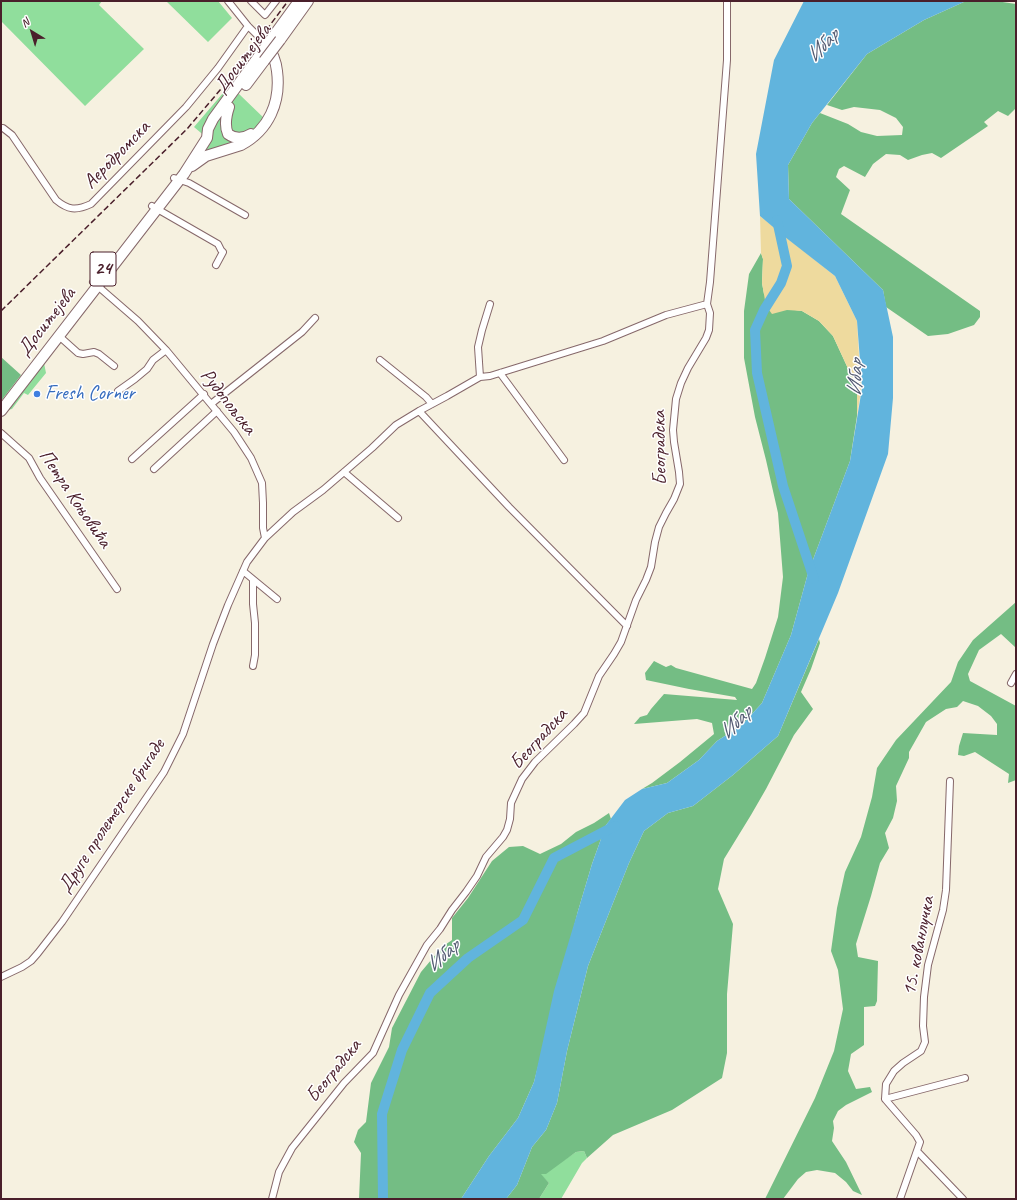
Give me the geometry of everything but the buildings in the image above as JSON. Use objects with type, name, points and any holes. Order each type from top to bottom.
[{"type":"main road","points":[[207,138],[208,129],[213,119],[299,1]]},
{"type":"main road","name":"Доситејева","points":[[1,401],[179,177],[308,1]]},
{"type":"main road","points":[[179,177],[199,160],[206,156],[241,145],[253,137],[263,127],[274,107],[278,89],[274,59],[267,45]]},
{"type":"main road","points":[[229,107],[226,122],[228,134],[234,137],[242,138],[255,132],[274,107]]},
{"type":"main road","name":"Доситејева","points":[[1,411],[59,336],[95,284]]},
{"type":"street","points":[[228,1],[248,26],[267,45]]},
{"type":"street","points":[[251,1],[265,16],[276,1]]},
{"type":"street","name":"Београдска","points":[[272,1199],[279,1172],[292,1148],[344,1083],[373,1053],[399,995],[427,945],[477,876],[486,857],[503,837],[510,819],[511,803],[522,779],[535,762],[584,713],[599,676],[621,642],[636,600],[651,567],[659,527],[680,484],[673,430],[676,399],[688,368],[706,338],[709,330],[710,313],[707,304],[728,60],[727,1]]},
{"type":"street","name":"Аеродромска","points":[[1,128],[12,135],[56,200],[64,206],[75,209],[83,208],[91,204],[186,107],[218,68],[248,26]]},
{"type":"street","points":[[179,177],[245,215]]},
{"type":"street","points":[[155,207],[218,244],[220,250],[223,252],[216,265]]},
{"type":"street","name":"Рудопољска","points":[[95,284],[138,321],[166,350],[234,432],[251,458],[262,483],[264,503],[263,528],[265,538]]},
{"type":"street","points":[[480,377],[478,347],[490,304]]},
{"type":"street","points":[[265,538],[293,512],[323,490],[372,448],[396,425],[418,411],[480,377],[490,376],[603,341],[666,315],[707,304]]},
{"type":"street","points":[[212,404],[302,332],[315,318]]},
{"type":"street","points":[[59,336],[78,352],[83,354],[94,352],[99,354],[114,366]]},
{"type":"street","points":[[118,391],[147,369],[153,360],[166,350]]},
{"type":"street","points":[[380,360],[426,397],[432,404]]},
{"type":"street","points":[[500,373],[564,460]]},
{"type":"street","points":[[132,459],[204,394]]},
{"type":"street","points":[[154,469],[217,411]]},
{"type":"street","points":[[418,411],[509,507],[627,626]]},
{"type":"street","name":"Петра Коњовића","points":[[1,434],[30,458],[40,478],[117,589]]},
{"type":"street","points":[[344,472],[398,518]]},
{"type":"street","name":"Друге пролетерске бригаде","points":[[1,977],[22,967],[31,961],[38,953],[80,896],[164,772],[183,734],[213,644],[228,605],[250,557],[265,538]]},
{"type":"street","points":[[243,571],[277,599]]},
{"type":"street","points":[[253,666],[255,647],[253,604],[254,580]]},
{"type":"street","points":[[1011,683],[1016,674]]},
{"type":"street","name":"15. кованлучка","points":[[885,1099],[886,1084],[894,1072],[903,1063],[921,1051],[925,1042],[924,997],[928,965],[943,910],[946,890],[950,781]]},
{"type":"street","points":[[900,1199],[920,1142],[916,1135],[885,1099],[965,1078]]},
{"type":"street","points":[[917,1151],[963,1199]]},
{"type":"green space","points":[[1,1],[102,1],[99,5],[144,49],[85,106],[1,21]]},
{"type":"green space","points":[[166,1],[218,1],[232,18],[208,42]]},
{"type":"green space","points":[[966,1],[996,1],[1016,4],[1016,108],[1008,116],[998,111],[984,122],[988,126],[941,158],[932,153],[908,160],[900,155],[886,154],[873,164],[865,177],[844,166],[839,169],[836,177],[850,190],[841,214],[980,311],[980,317],[974,325],[948,334],[928,336],[886,307],[883,290],[789,199],[788,165],[812,123],[820,113],[848,124],[861,132],[877,136],[902,135],[903,127],[896,118],[880,110],[854,107],[842,110],[827,105],[867,54],[924,20]]},
{"type":"green space","points":[[229,86],[266,120],[263,127],[199,160],[207,138],[194,127]]},
{"type":"green space","points":[[761,253],[763,259],[762,283],[764,294],[788,309],[802,311],[819,321],[833,336],[857,388],[857,416],[850,461],[808,573],[791,635],[762,703],[742,725],[717,741],[699,760],[667,783],[642,789],[680,762],[714,734],[712,723],[697,719],[634,724],[640,717],[647,715],[664,694],[737,700],[735,697],[646,680],[645,673],[654,661],[666,667],[671,665],[676,668],[752,689],[756,683],[778,617],[783,577],[778,513],[755,417],[744,358],[744,311],[749,274]]},
{"type":"green space","points":[[1,357],[21,375],[1,401]]},
{"type":"green space","points":[[44,363],[46,373],[28,395],[24,393],[12,409],[8,410]]},
{"type":"green space","points":[[1016,602],[1015,647],[1001,634],[979,650],[968,674],[970,681],[1016,706],[1016,780],[1008,783],[1009,774],[975,752],[964,756],[958,755],[963,733],[997,735],[997,724],[991,716],[978,706],[963,701],[957,707],[946,709],[926,722],[909,752],[909,758],[896,786],[897,801],[893,818],[885,833],[889,848],[880,863],[856,944],[858,957],[878,961],[877,1001],[875,1006],[864,1007],[864,1045],[851,1054],[848,1071],[856,1089],[870,1087],[872,1092],[846,1105],[838,1111],[833,1121],[834,1128],[832,1141],[846,1162],[862,1195],[853,1191],[846,1182],[835,1173],[817,1170],[806,1172],[798,1179],[783,1199],[765,1199],[815,1098],[834,1051],[843,1009],[838,970],[831,951],[837,908],[845,872],[861,837],[872,797],[877,768],[896,740],[951,682],[958,662],[973,640]]},
{"type":"green space","points":[[819,639],[820,643],[801,692],[813,709],[794,735],[766,789],[724,859],[718,889],[733,924],[727,994],[727,1053],[722,1078],[672,1110],[613,1135],[587,1158],[584,1151],[576,1152],[546,1174],[541,1174],[549,1183],[539,1199],[506,1199],[517,1185],[532,1147],[546,1130],[557,1103],[567,1051],[588,966],[629,863],[644,831],[668,813],[693,806],[733,775],[778,736]]},
{"type":"green space","points":[[609,813],[611,819],[606,825],[592,864],[578,911],[534,1082],[518,1118],[489,1156],[461,1199],[359,1199],[361,1153],[354,1142],[358,1130],[366,1122],[371,1083],[389,1047],[392,1028],[421,972],[442,947],[452,940],[452,918],[468,898],[492,861],[509,847],[523,846],[540,854],[561,844],[576,832]]},
{"type":"green space","points":[[584,1151],[587,1158],[582,1163],[561,1199],[539,1199],[549,1183],[540,1174],[576,1152]]},
{"type":"sand","points":[[760,216],[835,276],[857,321],[861,391],[857,416],[857,388],[833,336],[819,321],[802,311],[787,310],[772,314],[766,306],[762,283],[763,259],[761,253]]},
{"type":"water","points":[[804,1],[966,1],[924,20],[867,54],[812,123],[788,165],[789,199],[883,290],[893,337],[893,398],[888,454],[838,593],[778,736],[733,775],[693,806],[668,813],[644,831],[629,863],[588,966],[567,1051],[557,1103],[546,1130],[532,1147],[517,1185],[506,1199],[461,1199],[489,1156],[518,1118],[534,1082],[554,991],[592,864],[606,825],[625,800],[642,789],[667,783],[699,760],[717,741],[742,725],[762,703],[791,635],[808,573],[850,461],[862,388],[857,321],[835,276],[760,216],[756,154],[774,60]]},
{"type":"waterway","name":"Ибар","points":[[777,220],[787,266],[781,283],[764,310],[755,330],[757,373],[783,486],[814,579]]},
{"type":"waterway","name":"Ибар","points":[[383,1199],[382,1114],[402,1050],[430,993],[468,958],[523,920],[554,858],[615,826]]},
{"type":"railway","points":[[1,311],[187,129],[232,76],[288,1]]},
{"type":"place","name":"Fresh Corner","points":[[37,394]]}]
